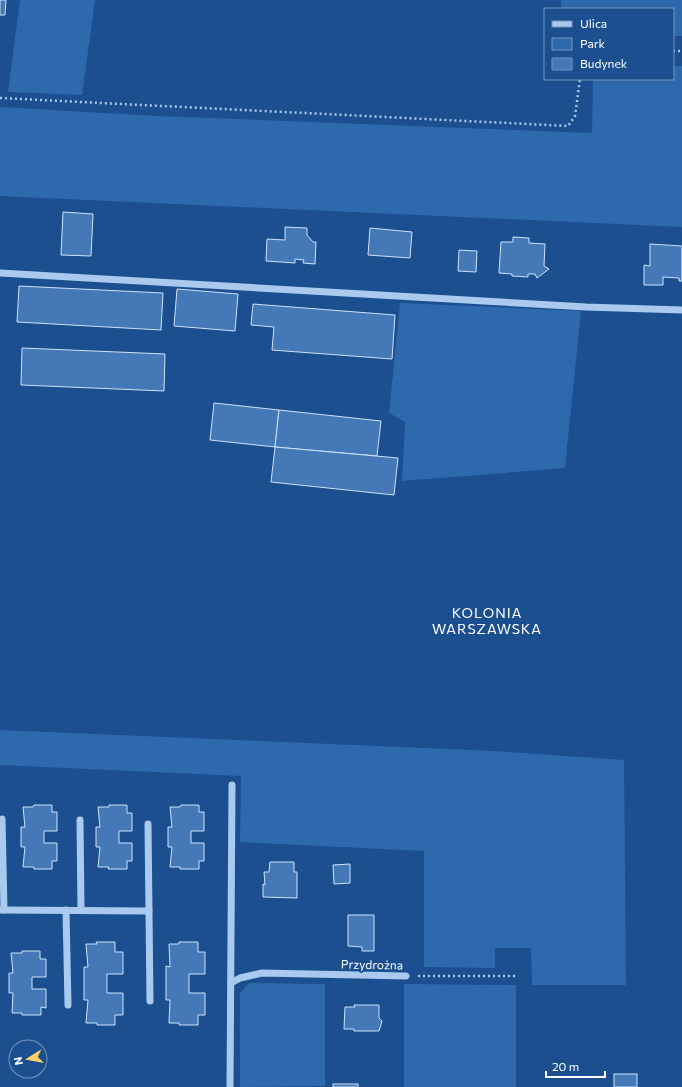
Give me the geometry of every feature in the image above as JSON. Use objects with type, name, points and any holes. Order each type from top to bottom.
[{"type":"street","points":[[0,273],[586,307],[682,310]]},
{"type":"street","points":[[230,1087],[232,785]]},
{"type":"street","points":[[2,819],[2,910],[149,911]]},
{"type":"street","points":[[80,820],[81,910]]},
{"type":"street","points":[[148,824],[150,1001]]},
{"type":"street","points":[[66,910],[68,1005]]},
{"type":"street","name":"Przydrożna","points":[[230,983],[240,978],[262,973],[406,976]]},
{"type":"path","points":[[0,98],[568,126],[576,116],[580,80]]},
{"type":"path","name":"Przydrożna","points":[[406,976],[516,976]]},
{"type":"green space","points":[[20,0],[95,0],[82,95],[8,92]]},
{"type":"green space","points":[[561,0],[682,0],[682,36],[674,36],[674,8],[561,8]]},
{"type":"green space","points":[[674,66],[682,66],[682,227],[0,196],[0,107],[158,116],[592,133],[593,80],[674,80]]},
{"type":"green space","points":[[400,303],[581,311],[565,468],[402,481],[405,422],[389,413]]},
{"type":"green space","points":[[0,730],[495,751],[624,760],[626,985],[532,985],[531,948],[495,948],[495,968],[424,967],[424,851],[240,842],[241,776],[0,765]]},
{"type":"green space","points":[[249,983],[325,984],[325,1086],[240,1087],[240,993]]},
{"type":"green space","points":[[404,984],[516,985],[516,1087],[404,1087]]},
{"type":"building","points":[[0,0],[6,0],[5,15],[0,15]]},
{"type":"building","points":[[63,212],[93,214],[91,256],[61,255]]},
{"type":"building","points":[[285,227],[307,228],[307,235],[313,242],[316,242],[315,264],[303,263],[304,260],[295,259],[295,263],[266,261],[267,239],[285,240]]},
{"type":"building","points":[[370,228],[412,232],[410,258],[368,255]]},
{"type":"building","points":[[513,237],[529,238],[529,243],[545,244],[544,266],[549,269],[537,278],[535,274],[528,274],[528,277],[499,273],[501,242],[513,242]]},
{"type":"building","points":[[650,244],[682,246],[682,281],[679,281],[679,278],[663,277],[663,285],[644,285],[644,265],[650,266]]},
{"type":"building","points":[[459,250],[477,251],[476,272],[458,271]]},
{"type":"building","points":[[19,286],[163,293],[161,330],[17,322]]},
{"type":"building","points":[[177,289],[238,294],[235,331],[174,326]]},
{"type":"building","points":[[253,304],[395,315],[392,359],[272,350],[274,327],[251,325]]},
{"type":"building","points":[[22,348],[165,354],[164,391],[21,385]]},
{"type":"building","points":[[214,403],[279,410],[275,447],[210,440]]},
{"type":"building","points":[[279,410],[381,421],[377,456],[275,447]]},
{"type":"building","points":[[275,447],[398,458],[394,495],[271,482]]},
{"type":"building","points":[[34,805],[52,805],[52,812],[57,812],[57,831],[44,831],[44,843],[57,843],[57,861],[52,861],[52,869],[34,869],[34,867],[23,867],[25,847],[21,847],[21,827],[25,827],[23,807],[33,807]]},
{"type":"building","points":[[109,805],[127,805],[127,813],[132,813],[132,831],[119,831],[119,843],[132,843],[132,861],[127,861],[127,869],[108,869],[109,867],[98,867],[100,847],[96,847],[96,827],[100,827],[98,807],[109,807]]},
{"type":"building","points":[[181,805],[199,805],[199,812],[204,812],[204,831],[191,831],[191,843],[204,843],[204,861],[199,861],[199,869],[180,869],[180,867],[170,867],[172,847],[168,847],[168,827],[172,827],[170,807],[180,807]]},
{"type":"building","points":[[270,862],[294,862],[294,872],[297,872],[297,898],[263,897],[263,884],[265,885],[264,872],[269,872]]},
{"type":"building","points":[[350,864],[350,883],[334,884],[333,865]]},
{"type":"building","points":[[348,915],[374,915],[374,951],[362,951],[362,947],[348,946]]},
{"type":"building","points":[[96,942],[115,942],[115,952],[123,952],[123,974],[107,974],[107,993],[123,993],[123,1015],[115,1015],[115,1025],[97,1025],[97,1023],[86,1023],[88,1000],[84,1000],[84,967],[88,967],[86,944],[97,944]]},
{"type":"building","points":[[179,942],[198,942],[198,952],[205,952],[205,974],[189,974],[189,993],[205,993],[205,1015],[198,1015],[198,1025],[179,1025],[179,1023],[169,1023],[170,1000],[166,1000],[166,966],[170,967],[169,944],[179,944]]},
{"type":"building","points":[[22,951],[40,951],[40,959],[46,959],[46,977],[32,977],[32,989],[46,989],[46,1008],[41,1007],[41,1015],[22,1015],[22,1013],[12,1013],[13,993],[9,993],[9,973],[13,973],[11,953],[22,953]]},
{"type":"building","points":[[354,1005],[379,1005],[379,1018],[382,1021],[379,1031],[354,1031],[354,1029],[344,1029],[345,1007],[355,1007]]},
{"type":"building","points":[[614,1074],[637,1074],[637,1087],[614,1087]]},
{"type":"building","points":[[333,1084],[358,1084],[358,1087],[333,1087]]},
{"type":"district","name":"KOLONIA WARSZAWSKA","points":[[487,622]]}]
